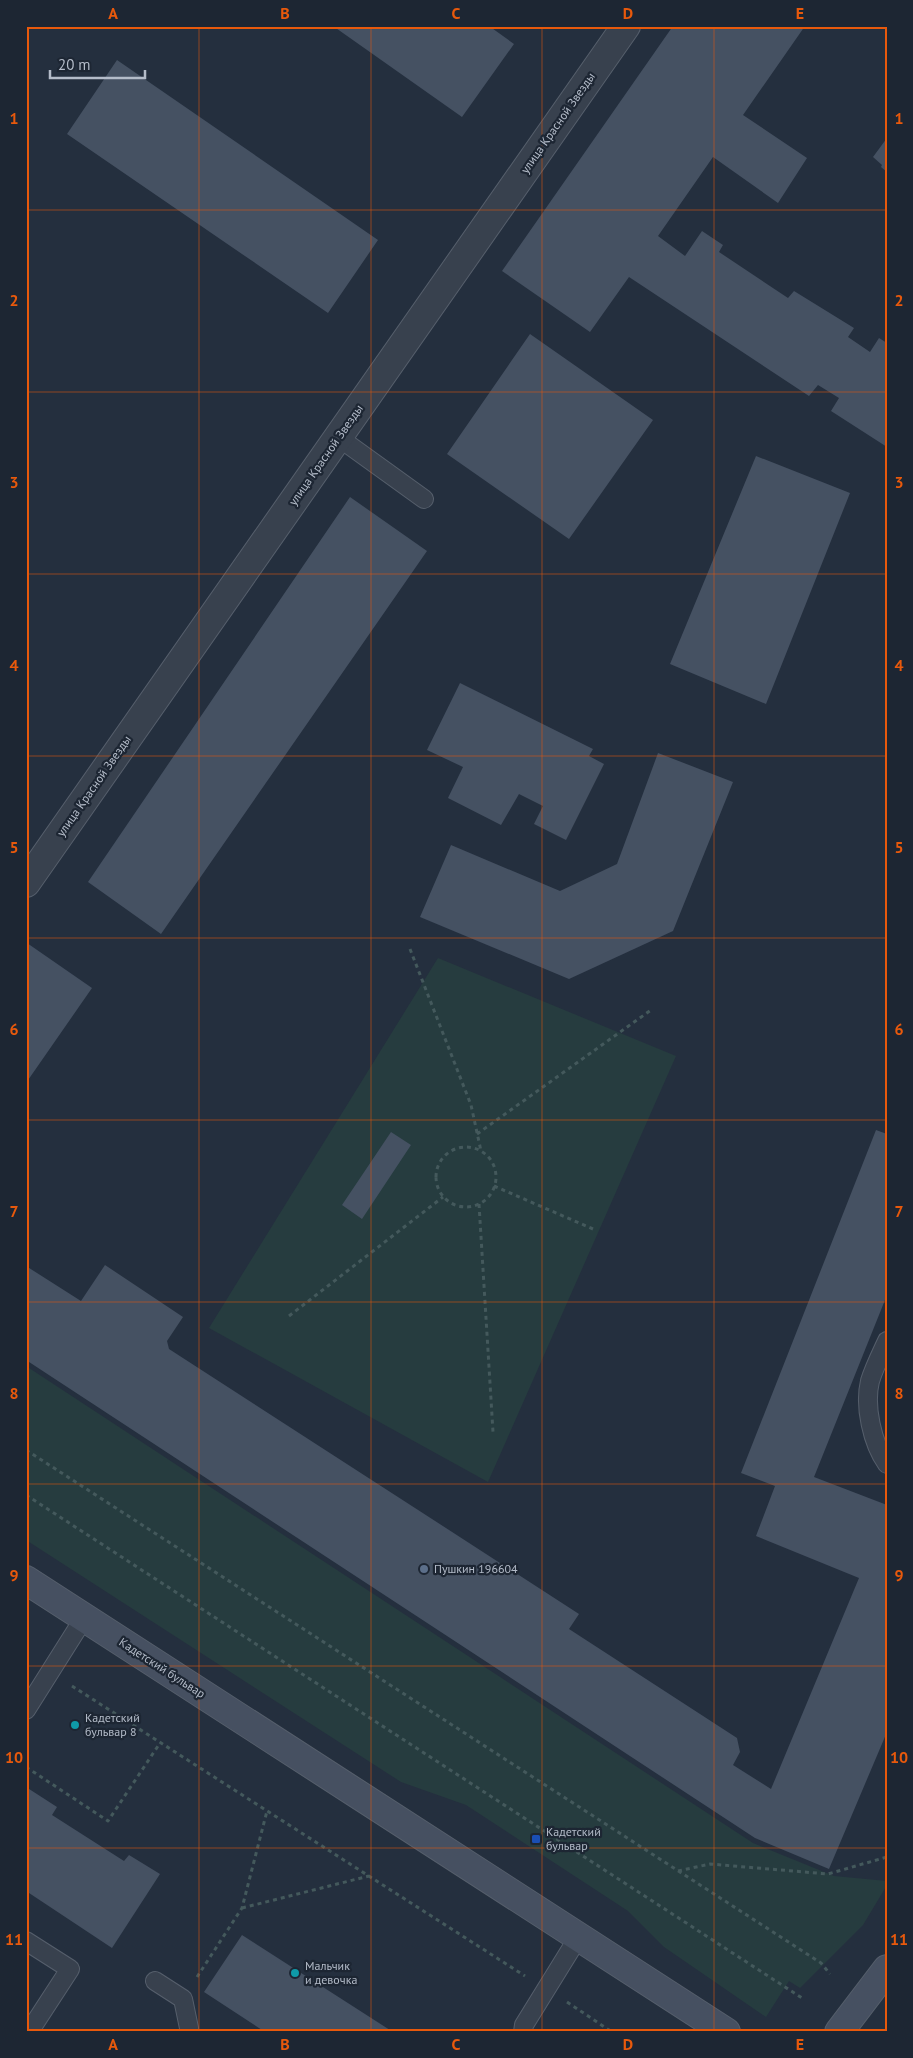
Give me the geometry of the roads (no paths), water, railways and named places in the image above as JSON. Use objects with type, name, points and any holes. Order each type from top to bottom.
[{"type":"street","name":"улица Красной Звезды","points":[[26,883],[626,26]]},
{"type":"street","name":"Кадетский бульвар","points":[[26,1580],[726,2032]]},
{"type":"street","points":[[839,2032],[887,1969]]},
{"type":"lane","points":[[338,437],[424,499]]},
{"type":"lane","points":[[887,1341],[870,1382],[869,1420],[879,1453],[887,1464]]},
{"type":"lane","points":[[26,1710],[84,1618]]},
{"type":"lane","points":[[523,2032],[524,2025],[545,1989],[579,1936]]},
{"type":"lane","points":[[26,1941],[70,1969],[29,2032]]},
{"type":"lane","points":[[156,1981],[183,1999],[189,2031]]},
{"type":"place","name":"Пушкин 196604","points":[[424,1569]]},
{"type":"place","name":"Кадетский бульвар 8","points":[[75,1725]]},
{"type":"place","name":"Кадетский бульвар","points":[[536,1839]]},
{"type":"place","name":"Мальчик и девочка","points":[[295,1973]]}]
